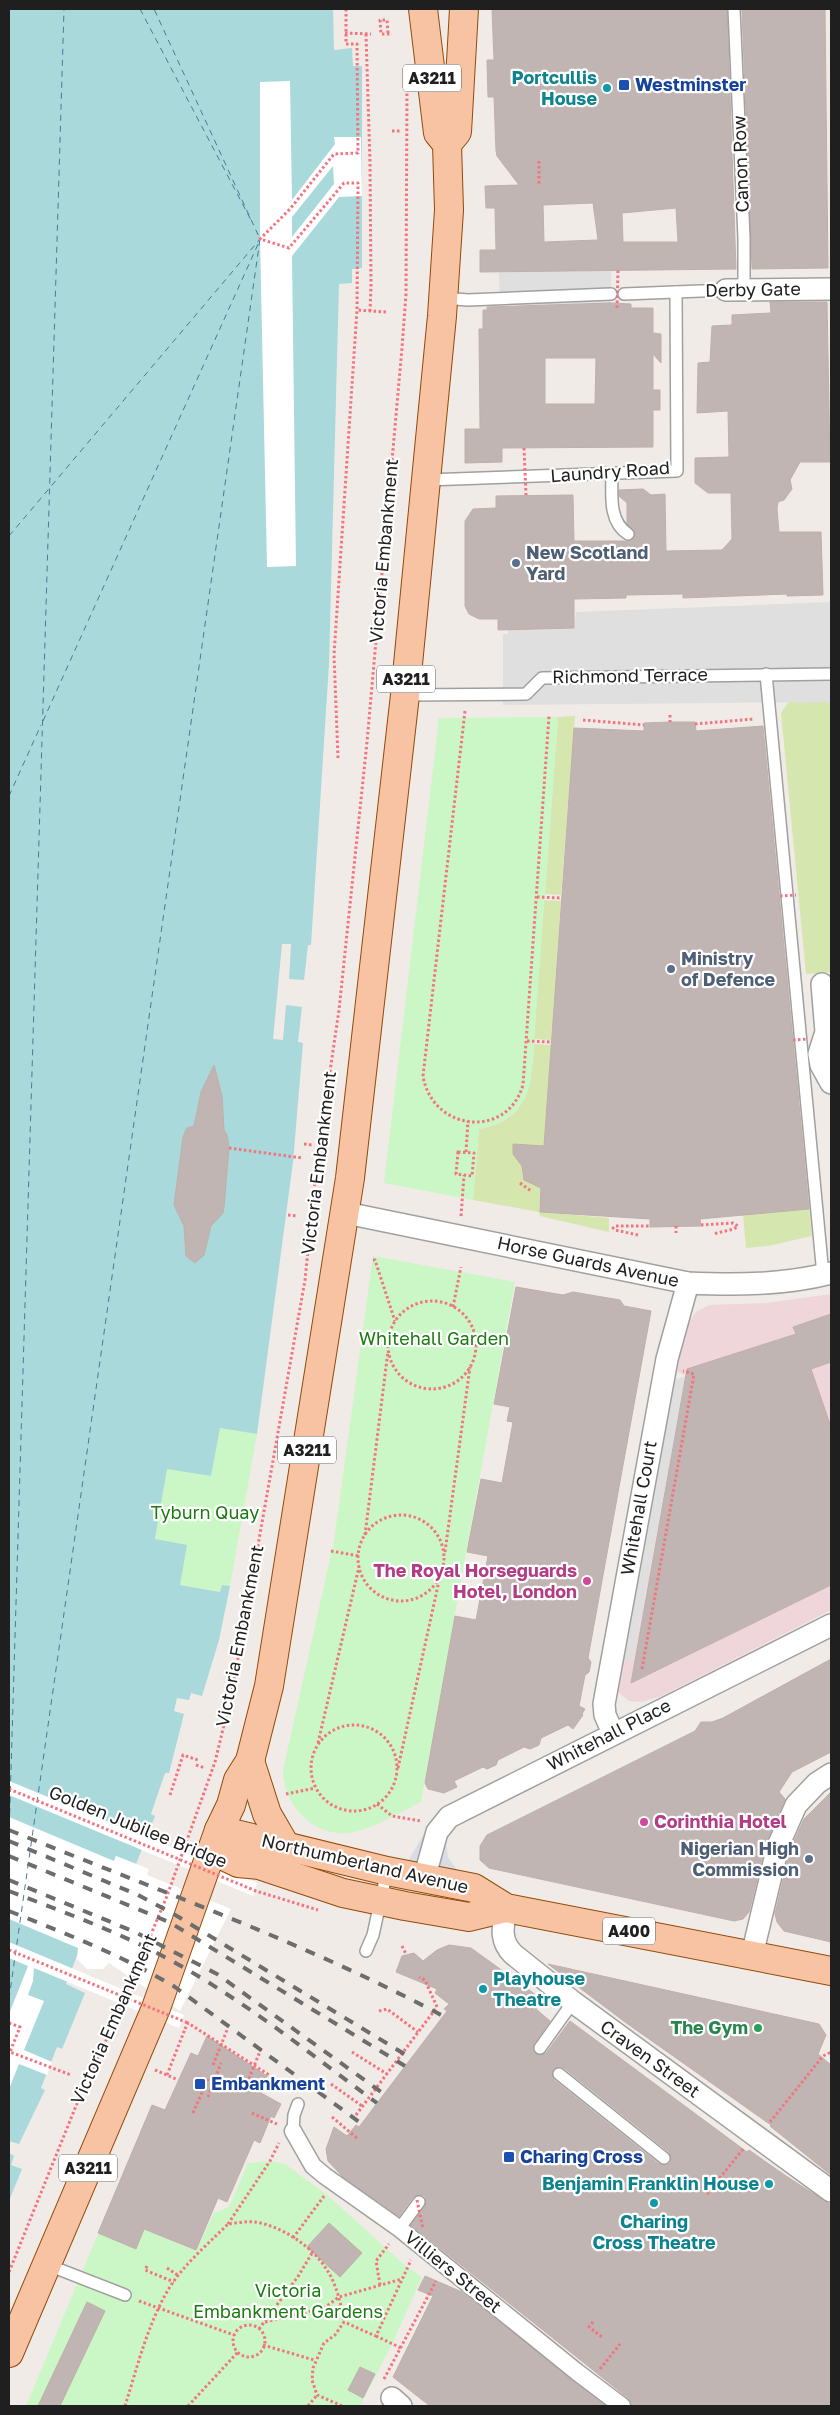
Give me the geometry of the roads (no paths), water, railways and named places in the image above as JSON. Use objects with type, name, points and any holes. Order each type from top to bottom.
[{"type":"main road","name":"Victoria Embankment","points":[[9,2353],[156,2008],[216,1840],[231,1806],[238,1780],[250,1761],[269,1686],[346,1213],[405,695],[427,480],[449,210],[447,144],[438,133],[423,9]]},
{"type":"main road","name":"Victoria Embankment","points":[[447,144],[457,132],[464,9]]},
{"type":"main road","points":[[250,1761],[267,1814],[285,1845]]},
{"type":"main road","name":"Northumberland Avenue","points":[[216,1840],[238,1863],[259,1865],[343,1893],[469,1917],[506,1908]]},
{"type":"main road","name":"Northumberland Avenue","points":[[216,1840],[285,1845],[387,1871],[474,1888],[506,1908],[752,1954],[831,1971]]},
{"type":"main road","points":[[392,1903],[424,1879]]},
{"type":"street","name":"Derby Gate","points":[[735,290],[831,289]]},
{"type":"street","points":[[822,984],[826,1032],[819,1054],[821,1065],[831,1083]]},
{"type":"street","name":"Horse Guards Avenue","points":[[346,1213],[688,1283],[745,1286],[782,1283],[827,1274]]},
{"type":"street","name":"Whitehall Court","points":[[613,1733],[605,1715],[604,1704],[675,1365],[688,1283]]},
{"type":"street","name":"Whitehall Place","points":[[424,1879],[436,1832],[449,1817],[831,1625]]},
{"type":"street","points":[[752,1954],[778,1846],[796,1805],[817,1783],[831,1774]]},
{"type":"street","name":"Craven Street","points":[[506,1908],[502,1928],[502,1939],[506,1947],[573,2002],[831,2191]]},
{"type":"street","name":"Villiers Street","points":[[293,2131],[314,2166],[325,2176],[399,2229],[421,2236],[577,2372],[622,2406]]},
{"type":"lane","name":"Canon Row","points":[[734,9],[744,238],[735,290]]},
{"type":"lane","name":"Derby Gate","points":[[624,294],[735,290]]},
{"type":"lane","name":"Laundry Road","points":[[427,480],[676,471],[676,292]]},
{"type":"lane","points":[[443,298],[468,300],[611,294]]},
{"type":"lane","points":[[612,473],[614,516],[619,526],[628,534]]},
{"type":"lane","points":[[766,674],[827,1274]]},
{"type":"lane","name":"Richmond Terrace","points":[[405,695],[526,694],[542,678],[831,674]]},
{"type":"lane","points":[[366,1951],[392,1903],[387,1871]]},
{"type":"lane","points":[[540,2048],[573,2002]]},
{"type":"lane","points":[[559,2074],[664,2158]]},
{"type":"lane","points":[[293,2131],[294,2115],[298,2104]]},
{"type":"lane","points":[[399,2229],[418,2201]]},
{"type":"lane","points":[[48,2264],[124,2296]]},
{"type":"water","points":[[9,9],[333,9],[334,50],[352,48],[353,66],[362,66],[362,268],[352,269],[352,283],[339,284],[329,664],[311,945],[308,945],[304,980],[289,979],[291,944],[282,944],[273,1039],[283,1040],[286,1005],[302,1007],[298,1042],[303,1043],[293,1162],[257,1434],[220,1428],[211,1476],[167,1469],[155,1539],[187,1545],[180,1585],[220,1592],[222,1585],[230,1586],[219,1640],[202,1696],[191,1693],[189,1700],[177,1698],[174,1711],[184,1714],[169,1773],[165,1773],[151,1814],[155,1816],[136,1864],[116,1856],[66,1984],[85,1993],[62,2049],[57,2047],[41,2088],[45,2090],[19,2144],[9,2141]]},
{"type":"water","points":[[9,2153],[14,2156],[11,2165],[22,2169],[9,2201]]},
{"type":"railway","points":[[9,1830],[283,1940],[390,1989],[443,2016]]},
{"type":"railway","points":[[9,1841],[138,1895],[172,1913],[411,2058]]},
{"type":"railway","points":[[9,1856],[169,1922],[405,2066]]},
{"type":"railway","points":[[9,1880],[135,1932],[217,1974],[384,2094]]},
{"type":"railway","points":[[9,1891],[119,1935],[185,1968],[269,2023],[377,2103]]},
{"type":"railway","points":[[9,1911],[114,1955],[175,1987],[362,2124]]},
{"type":"place","name":"Westminster","points":[[624,85]]},
{"type":"place","name":"Portcullis House","points":[[607,88]]},
{"type":"place","name":"New Scotland Yard","points":[[516,563]]},
{"type":"place","name":"Ministry of Defence","points":[[671,969]]},
{"type":"place","name":"The Royal Horseguards Hotel, London","points":[[587,1581]]},
{"type":"place","name":"Corinthia Hotel","points":[[644,1822]]},
{"type":"place","name":"Nigerian High Commission","points":[[809,1859]]},
{"type":"place","name":"Playhouse Theatre","points":[[483,1989]]},
{"type":"place","name":"The Gym","points":[[758,2028]]},
{"type":"place","name":"Embankment","points":[[200,2084]]},
{"type":"place","name":"Charing Cross","points":[[509,2157]]},
{"type":"place","name":"Benjamin Franklin House","points":[[769,2184]]},
{"type":"place","name":"Charing Cross Theatre","points":[[654,2203]]},
{"type":"park label","name":"Whitehall Garden","points":[[434,1339]]},
{"type":"park label","name":"Tyburn Quay","points":[[205,1513]]},
{"type":"park label","name":"Victoria Embankment Gardens","points":[[288,2301]]}]
